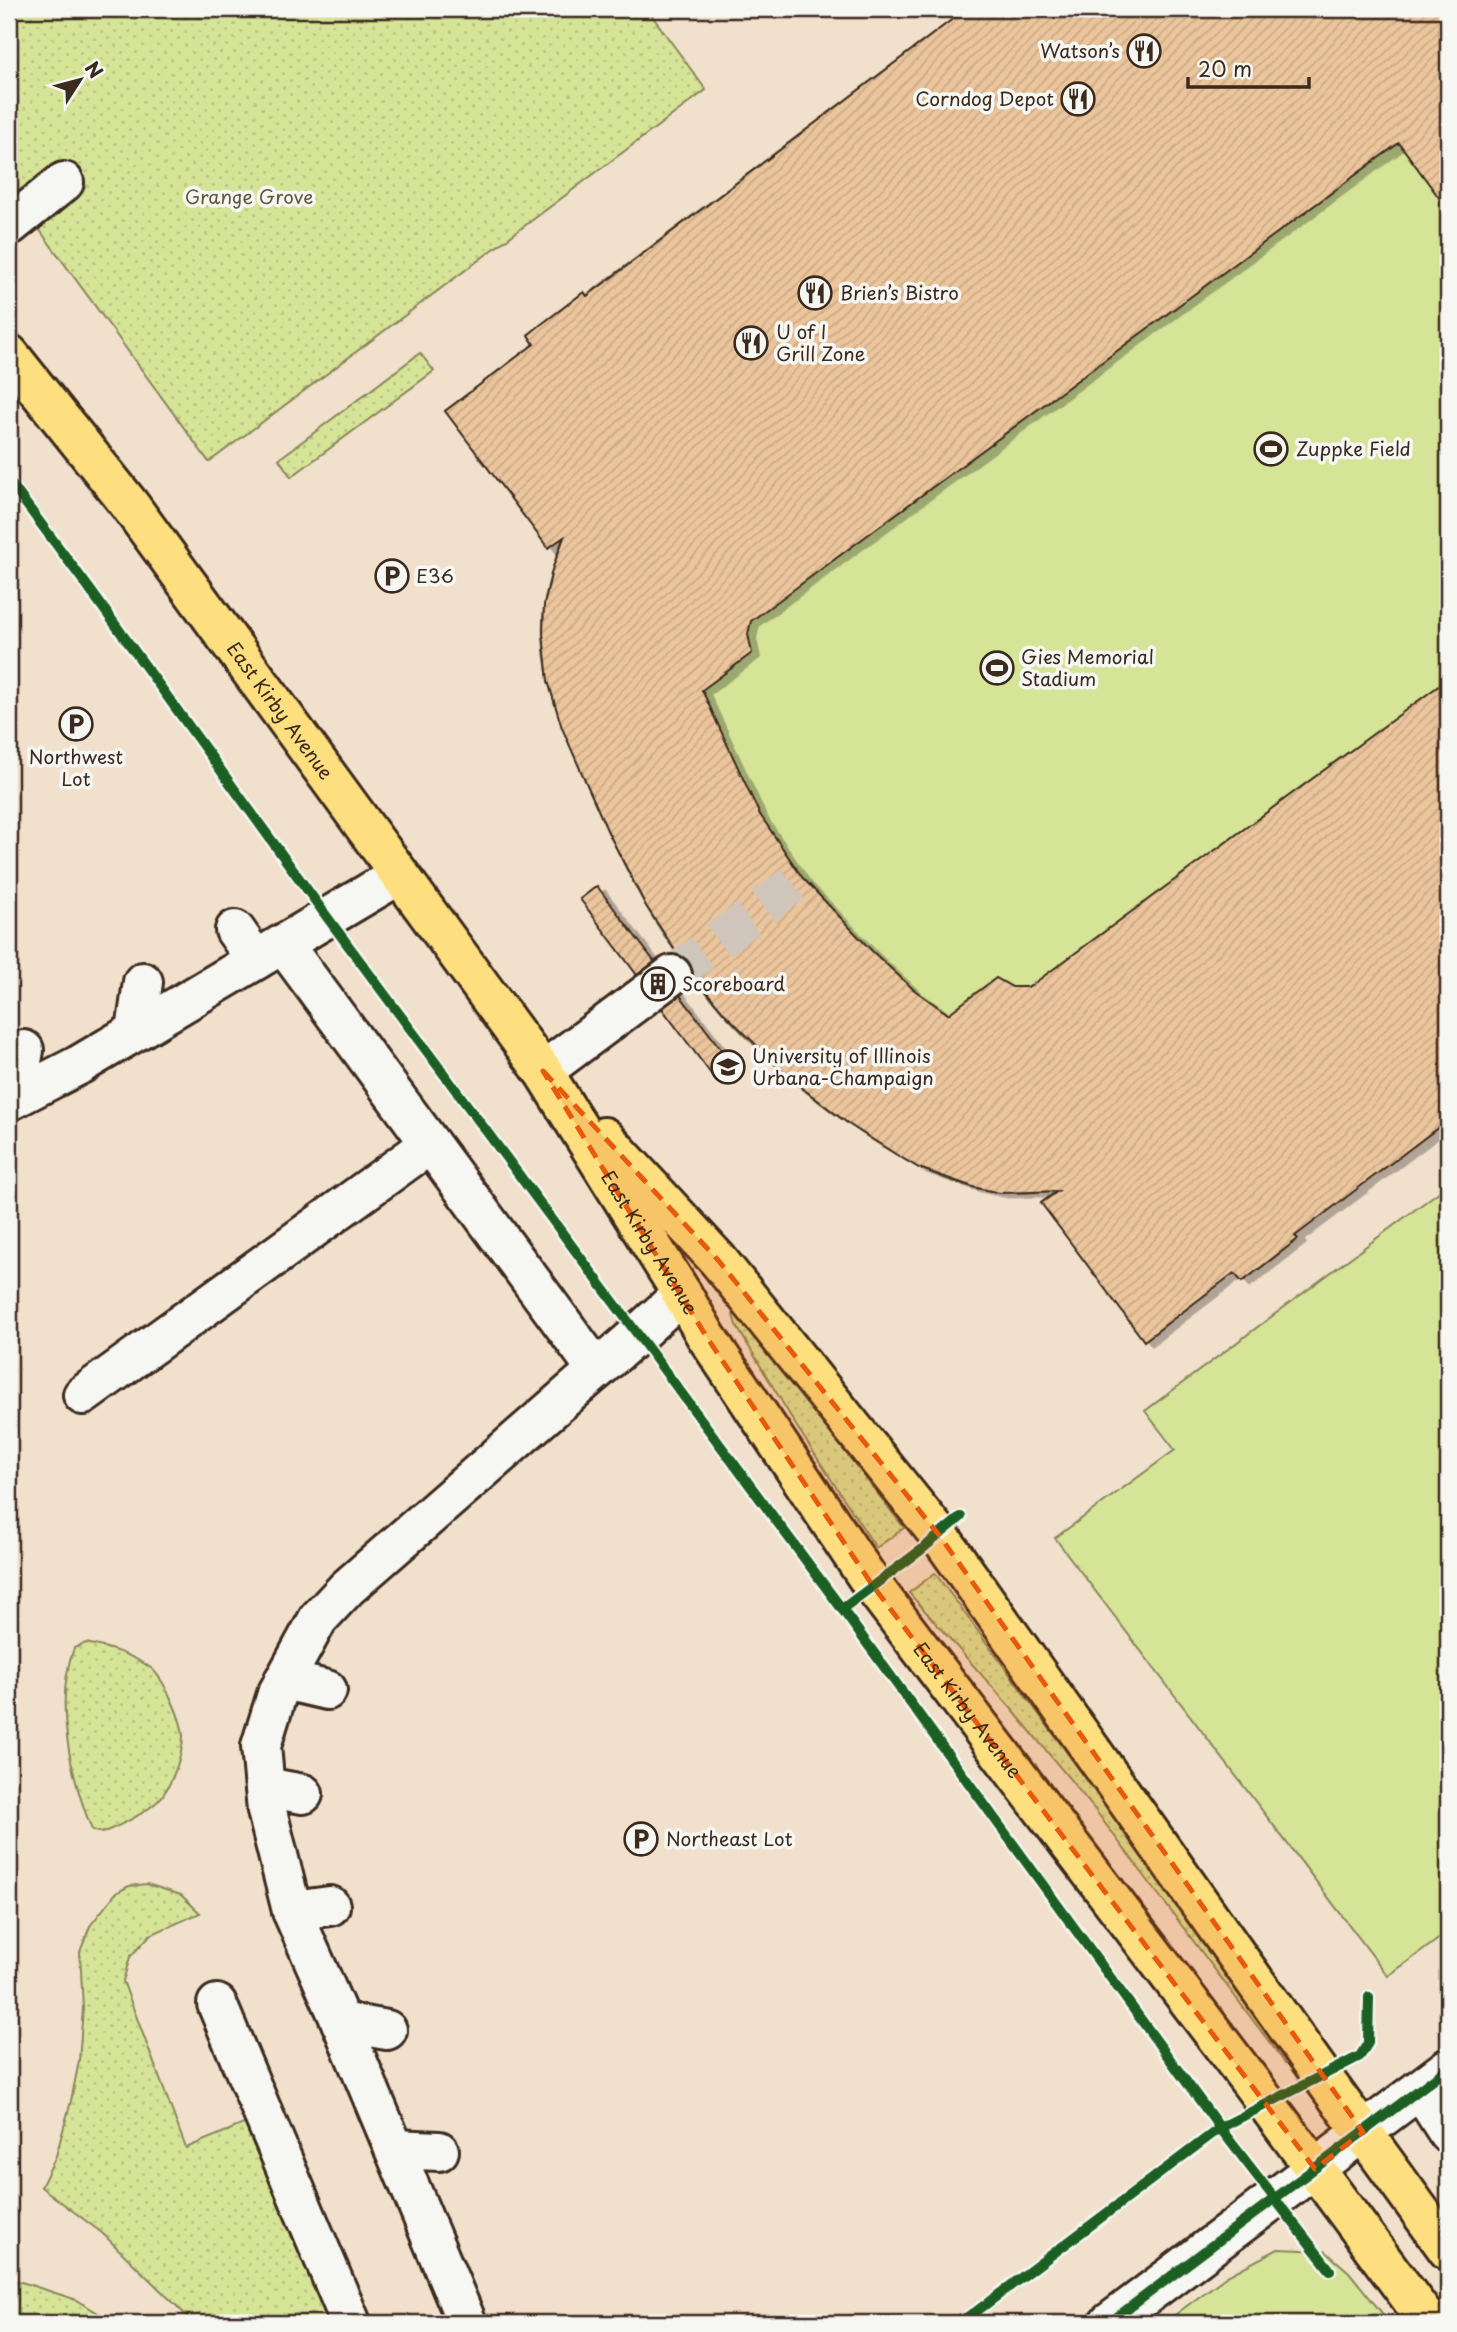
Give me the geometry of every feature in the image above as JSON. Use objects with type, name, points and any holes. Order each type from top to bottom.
[{"type":"main road","name":"East Kirby Avenue","points":[[9,354],[129,505],[543,1071],[706,1336],[873,1586],[1429,2323]]},
{"type":"main road","name":"East Kirby Avenue","points":[[543,1071],[718,1260],[939,1535],[1448,2250]]},
{"type":"street","points":[[9,226],[64,182]]},
{"type":"street","points":[[13,1099],[79,1065],[136,1031],[258,945],[399,875]]},
{"type":"street","points":[[258,945],[430,1144],[583,1392]]},
{"type":"street","points":[[543,1071],[672,975]]},
{"type":"street","points":[[136,1031],[143,982]]},
{"type":"street","points":[[13,1099],[24,1050]]},
{"type":"street","points":[[83,1395],[430,1144]]},
{"type":"street","points":[[467,2323],[457,2267],[394,2149],[292,1911],[267,1811],[261,1746],[277,1694],[318,1619],[375,1582],[583,1392],[682,1294]]},
{"type":"street","points":[[285,1680],[327,1690]]},
{"type":"street","points":[[265,1787],[303,1794]]},
{"type":"street","points":[[292,1911],[330,1906]]},
{"type":"street","points":[[216,2004],[351,2323]]},
{"type":"street","points":[[341,2022],[387,2030]]},
{"type":"street","points":[[1109,2323],[1434,2078],[1448,2133]]},
{"type":"street","points":[[394,2149],[439,2151]]},
{"type":"highlighted area","points":[[543,1071],[718,1260],[939,1535],[1363,2132],[1315,2169],[873,1586],[706,1336]]},
{"type":"shaded area","name":"University of Illinois Urbana-Champaign","points":[[9,9],[1448,9],[1448,2124],[1441,2148],[1448,2180],[1448,2323],[9,2323]]},
{"type":"green space","name":"Grange Grove","points":[[9,9],[647,9],[706,90],[209,462],[9,188]]},
{"type":"green space","name":"Gies Memorial Stadium","points":[[966,9],[1448,9],[1448,1120],[1295,1235],[1298,1239],[1242,1282],[1235,1273],[1041,1203],[1056,1191],[1014,1193],[982,1190],[943,1178],[915,1165],[876,1142],[800,1087],[715,1003],[667,940],[630,876],[586,782],[552,693],[545,656],[543,623],[548,586],[563,538],[548,548],[445,411],[534,344],[528,335],[584,292],[587,295]]},
{"type":"green space","points":[[420,353],[434,371],[291,477],[279,459]]},
{"type":"green space","points":[[1448,1185],[1448,1932],[1388,1976],[1055,1538],[1175,1450],[1145,1411]]},
{"type":"green space","points":[[737,1313],[904,1528],[876,1548],[797,1427],[736,1325],[733,1315]]},
{"type":"green space","points":[[935,1573],[1289,2054],[1285,2063],[1092,1806],[1011,1708],[909,1593]]},
{"type":"green space","points":[[86,1643],[120,1652],[151,1668],[171,1700],[183,1736],[175,1770],[158,1801],[124,1823],[102,1833],[92,1830],[84,1809],[67,1739],[65,1692],[68,1669],[74,1648]]},
{"type":"green space","points":[[147,1884],[181,1895],[200,1913],[150,1935],[130,1957],[123,1981],[186,2148],[246,2123],[329,2323],[194,2323],[102,2233],[41,2187],[56,2156],[79,2061],[83,2008],[80,1952],[90,1926],[116,1893],[129,1886]]},
{"type":"green space","points":[[1278,2249],[1325,2251],[1349,2272],[1390,2323],[1164,2323],[1227,2276]]},
{"type":"green space","points":[[18,2281],[77,2300],[114,2323],[9,2323],[9,2282]]},
{"type":"building","name":"Gies Memorial Stadium","points":[[966,9],[1448,9],[1448,210],[1399,143],[751,621],[748,634],[752,653],[702,690],[759,813],[802,877],[872,951],[913,989],[948,1014],[996,978],[1012,987],[1029,987],[1448,679],[1448,1120],[1295,1236],[1298,1239],[1242,1282],[1234,1273],[1144,1341],[1041,1203],[1058,1191],[1000,1193],[973,1187],[919,1168],[897,1155],[850,1125],[793,1081],[724,1013],[686,967],[646,906],[607,830],[562,728],[548,681],[543,633],[544,605],[552,570],[564,537],[548,548],[445,411],[534,344],[528,335],[539,326],[584,292],[587,296]]},
{"type":"building","name":"Scoreboard","points":[[597,886],[736,1069],[717,1082],[580,899]]},
{"type":"tunnel","points":[[672,975],[802,877]]},
{"type":"cycle path","points":[[9,481],[327,917],[842,1609],[1220,2128],[961,2323]]},
{"type":"cycle path","points":[[842,1609],[961,1517]]},
{"type":"cycle path","points":[[1330,2270],[1220,2128],[1360,2056],[1368,2043],[1369,1997]]},
{"type":"cycle path","points":[[1109,2323],[1448,2068]]},
{"type":"place","name":"Watson’s","points":[[1144,51]]},
{"type":"place","name":"Corndog Depot","points":[[1078,99]]},
{"type":"place","name":"Brien’s Bistro","points":[[815,293]]},
{"type":"place","name":"U of I Grill Zone","points":[[751,343]]},
{"type":"place","name":"Zuppke Field","points":[[1271,449]]},
{"type":"place","name":"E36","points":[[392,576]]},
{"type":"place","name":"Gies Memorial Stadium","points":[[997,668]]},
{"type":"place","name":"Northwest Lot","points":[[76,724]]},
{"type":"place","name":"Scoreboard","points":[[658,984]]},
{"type":"place","name":"University of Illinois Urbana-Champaign","points":[[728,1067]]},
{"type":"place","name":"Northeast Lot","points":[[641,1839]]}]
